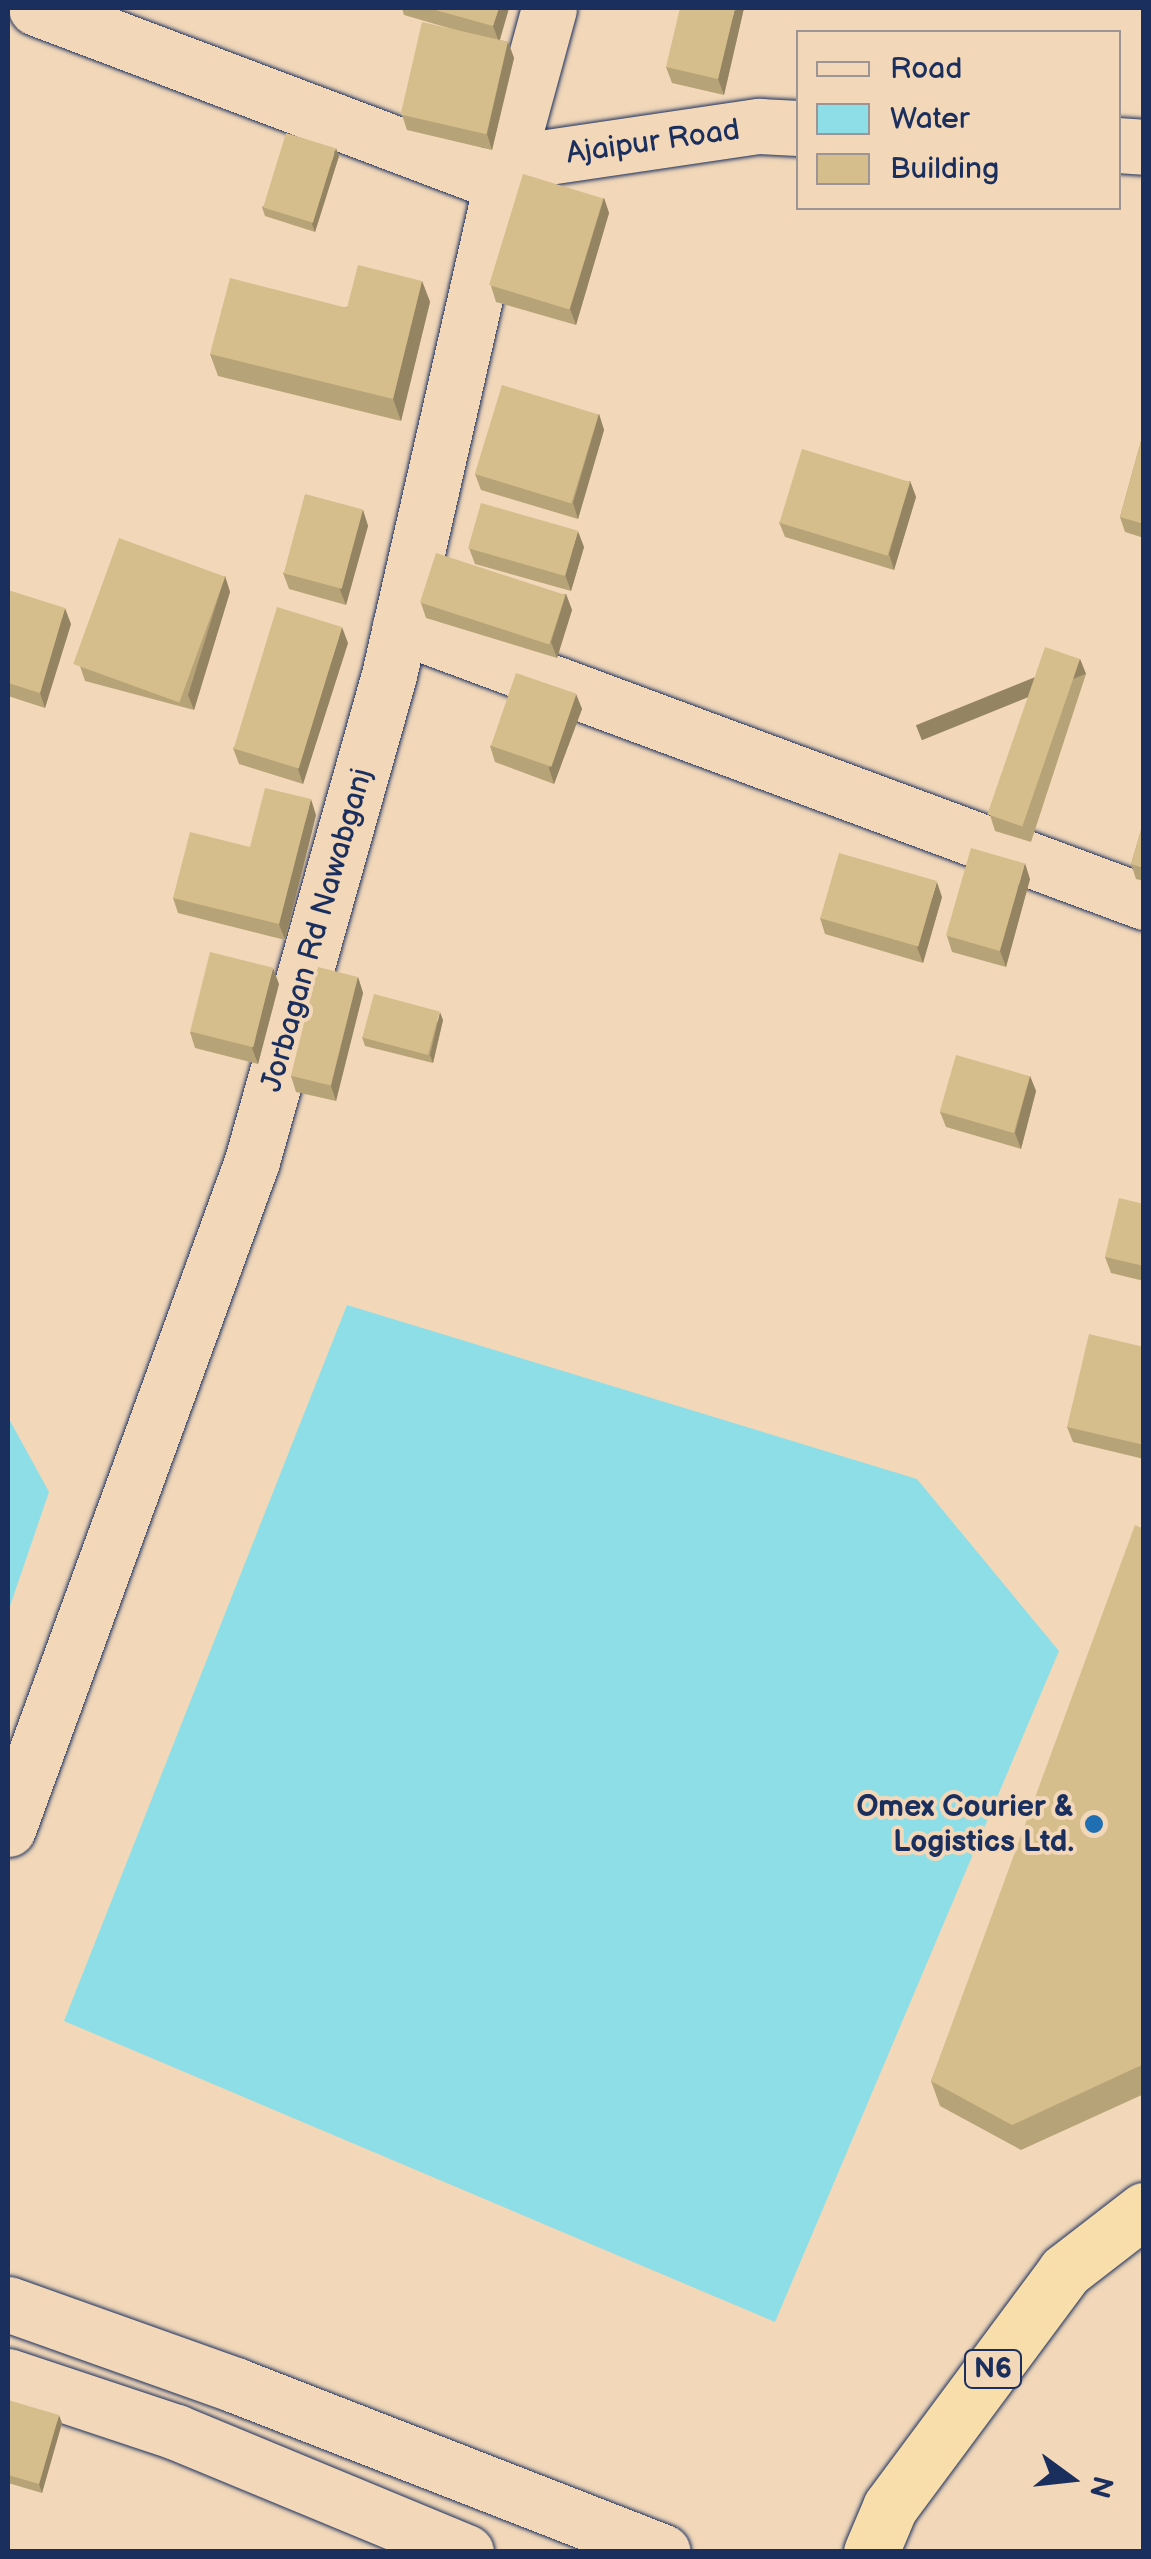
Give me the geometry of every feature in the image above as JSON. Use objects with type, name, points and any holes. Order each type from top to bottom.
[{"type":"highway","name":"N6","points":[[871,2552],[890,2507],[1065,2271],[1144,2210]]},
{"type":"street","points":[[36,8],[504,173]]},
{"type":"street","name":"Jorbagan Rd Nawabganj","points":[[8,1829],[252,1161],[400,626],[504,173],[549,8]]},
{"type":"street","name":"Ajaipur Road","points":[[504,173],[759,126],[796,128]]},
{"type":"street","points":[[400,626],[1144,902]]},
{"type":"street","points":[[8,2304],[235,2385],[663,2552]]},
{"type":"street","points":[[8,2376],[176,2432],[466,2552]]},
{"type":"water","points":[[347,1305],[917,1479],[1059,1651],[775,2322],[64,2021]]},
{"type":"water","points":[[8,1417],[49,1492],[8,1612]]},
{"type":"building","points":[[428,8],[499,8],[493,26]]},
{"type":"building","points":[[680,8],[735,8],[718,79],[666,67]]},
{"type":"building","points":[[422,22],[508,42],[486,134],[401,115]]},
{"type":"building","points":[[286,133],[336,148],[313,223],[263,208]]},
{"type":"building","points":[[523,174],[603,199],[569,309],[489,285]]},
{"type":"building","points":[[358,265],[422,281],[393,399],[210,354],[230,278],[347,308]]},
{"type":"building","points":[[502,385],[599,415],[571,503],[475,474]]},
{"type":"building","points":[[1144,430],[1144,524],[1120,517]]},
{"type":"building","points":[[802,449],[910,482],[888,556],[779,523]]},
{"type":"building","points":[[305,494],[363,510],[342,589],[284,573]]},
{"type":"building","points":[[481,503],[578,531],[565,576],[468,548]]},
{"type":"building","points":[[119,538],[225,577],[179,703],[73,664]]},
{"type":"building","points":[[436,553],[565,595],[549,644],[420,602]]},
{"type":"building","points":[[8,590],[65,608],[40,693],[8,683]]},
{"type":"building","points":[[277,607],[342,627],[299,768],[234,749]]},
{"type":"building","points":[[1045,647],[1080,659],[1022,826],[987,814]]},
{"type":"building","points":[[516,673],[577,694],[551,767],[491,746]]},
{"type":"building","points":[[265,788],[311,799],[279,924],[173,898],[190,832],[250,847]]},
{"type":"building","points":[[1144,820],[1144,868],[1131,864]]},
{"type":"building","points":[[971,848],[1025,863],[1000,951],[946,935]]},
{"type":"building","points":[[839,853],[937,881],[918,946],[820,918]]},
{"type":"building","points":[[210,952],[273,968],[253,1047],[190,1032]]},
{"type":"building","points":[[318,967],[358,977],[331,1086],[291,1076]]},
{"type":"building","points":[[374,994],[440,1012],[428,1055],[362,1037]]},
{"type":"building","points":[[956,1055],[1030,1076],[1014,1133],[940,1112]]},
{"type":"building","points":[[1119,1198],[1144,1204],[1144,1266],[1105,1257]]},
{"type":"building","points":[[1089,1334],[1144,1347],[1144,1445],[1067,1427]]},
{"type":"building","name":"Omex Courier & Logistics Ltd.","points":[[1135,1525],[1144,1529],[1144,2064],[1012,2125],[931,2081]]},
{"type":"building","points":[[8,2400],[59,2415],[39,2484],[8,2475]]},
{"type":"place","name":"Omex Courier & Logistics Ltd.","points":[[1094,1824]]}]
